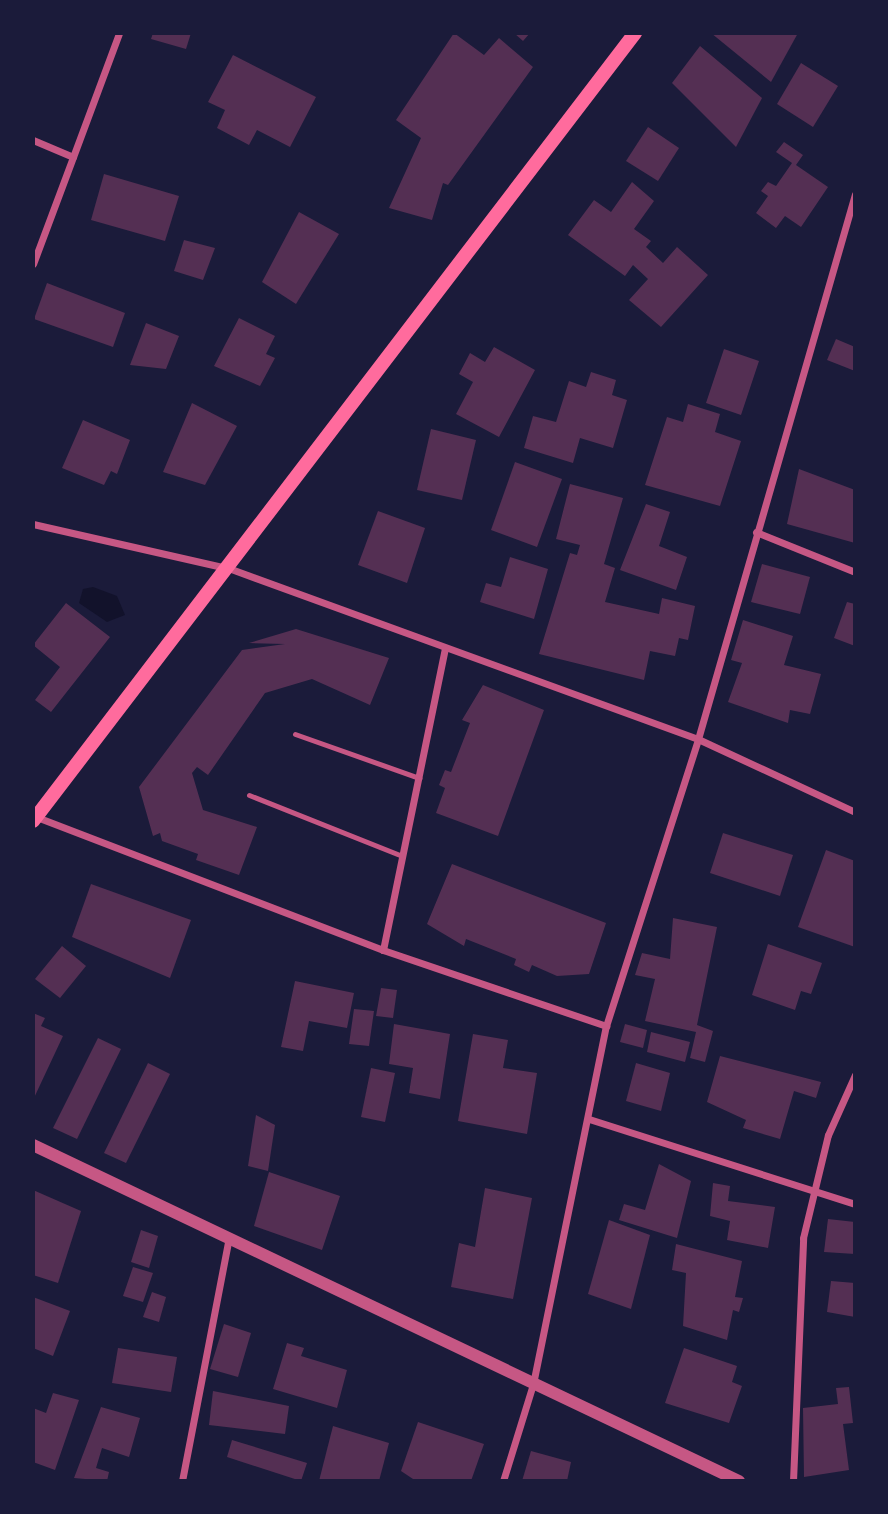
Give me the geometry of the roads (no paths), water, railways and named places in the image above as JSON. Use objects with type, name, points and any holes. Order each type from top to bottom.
[{"type":"main road","points":[[34,818],[231,569],[635,33]]},
{"type":"street","points":[[33,264],[119,33]]},
{"type":"street","points":[[33,140],[73,157]]},
{"type":"street","points":[[503,1481],[533,1384],[606,1026],[698,739],[855,194]]},
{"type":"street","points":[[33,524],[231,569],[698,739],[855,812]]},
{"type":"street","points":[[756,533],[855,572]]},
{"type":"street","points":[[383,950],[445,649]]},
{"type":"street","points":[[34,818],[383,950],[606,1026]]},
{"type":"street","points":[[793,1481],[803,1238],[828,1135],[855,1075]]},
{"type":"street","points":[[589,1119],[815,1188],[855,1204]]},
{"type":"street","points":[[33,1145],[739,1481]]},
{"type":"street","points":[[182,1481],[229,1238]]},
{"type":"lane","points":[[295,734],[419,778]]},
{"type":"lane","points":[[249,795],[402,856]]}]
